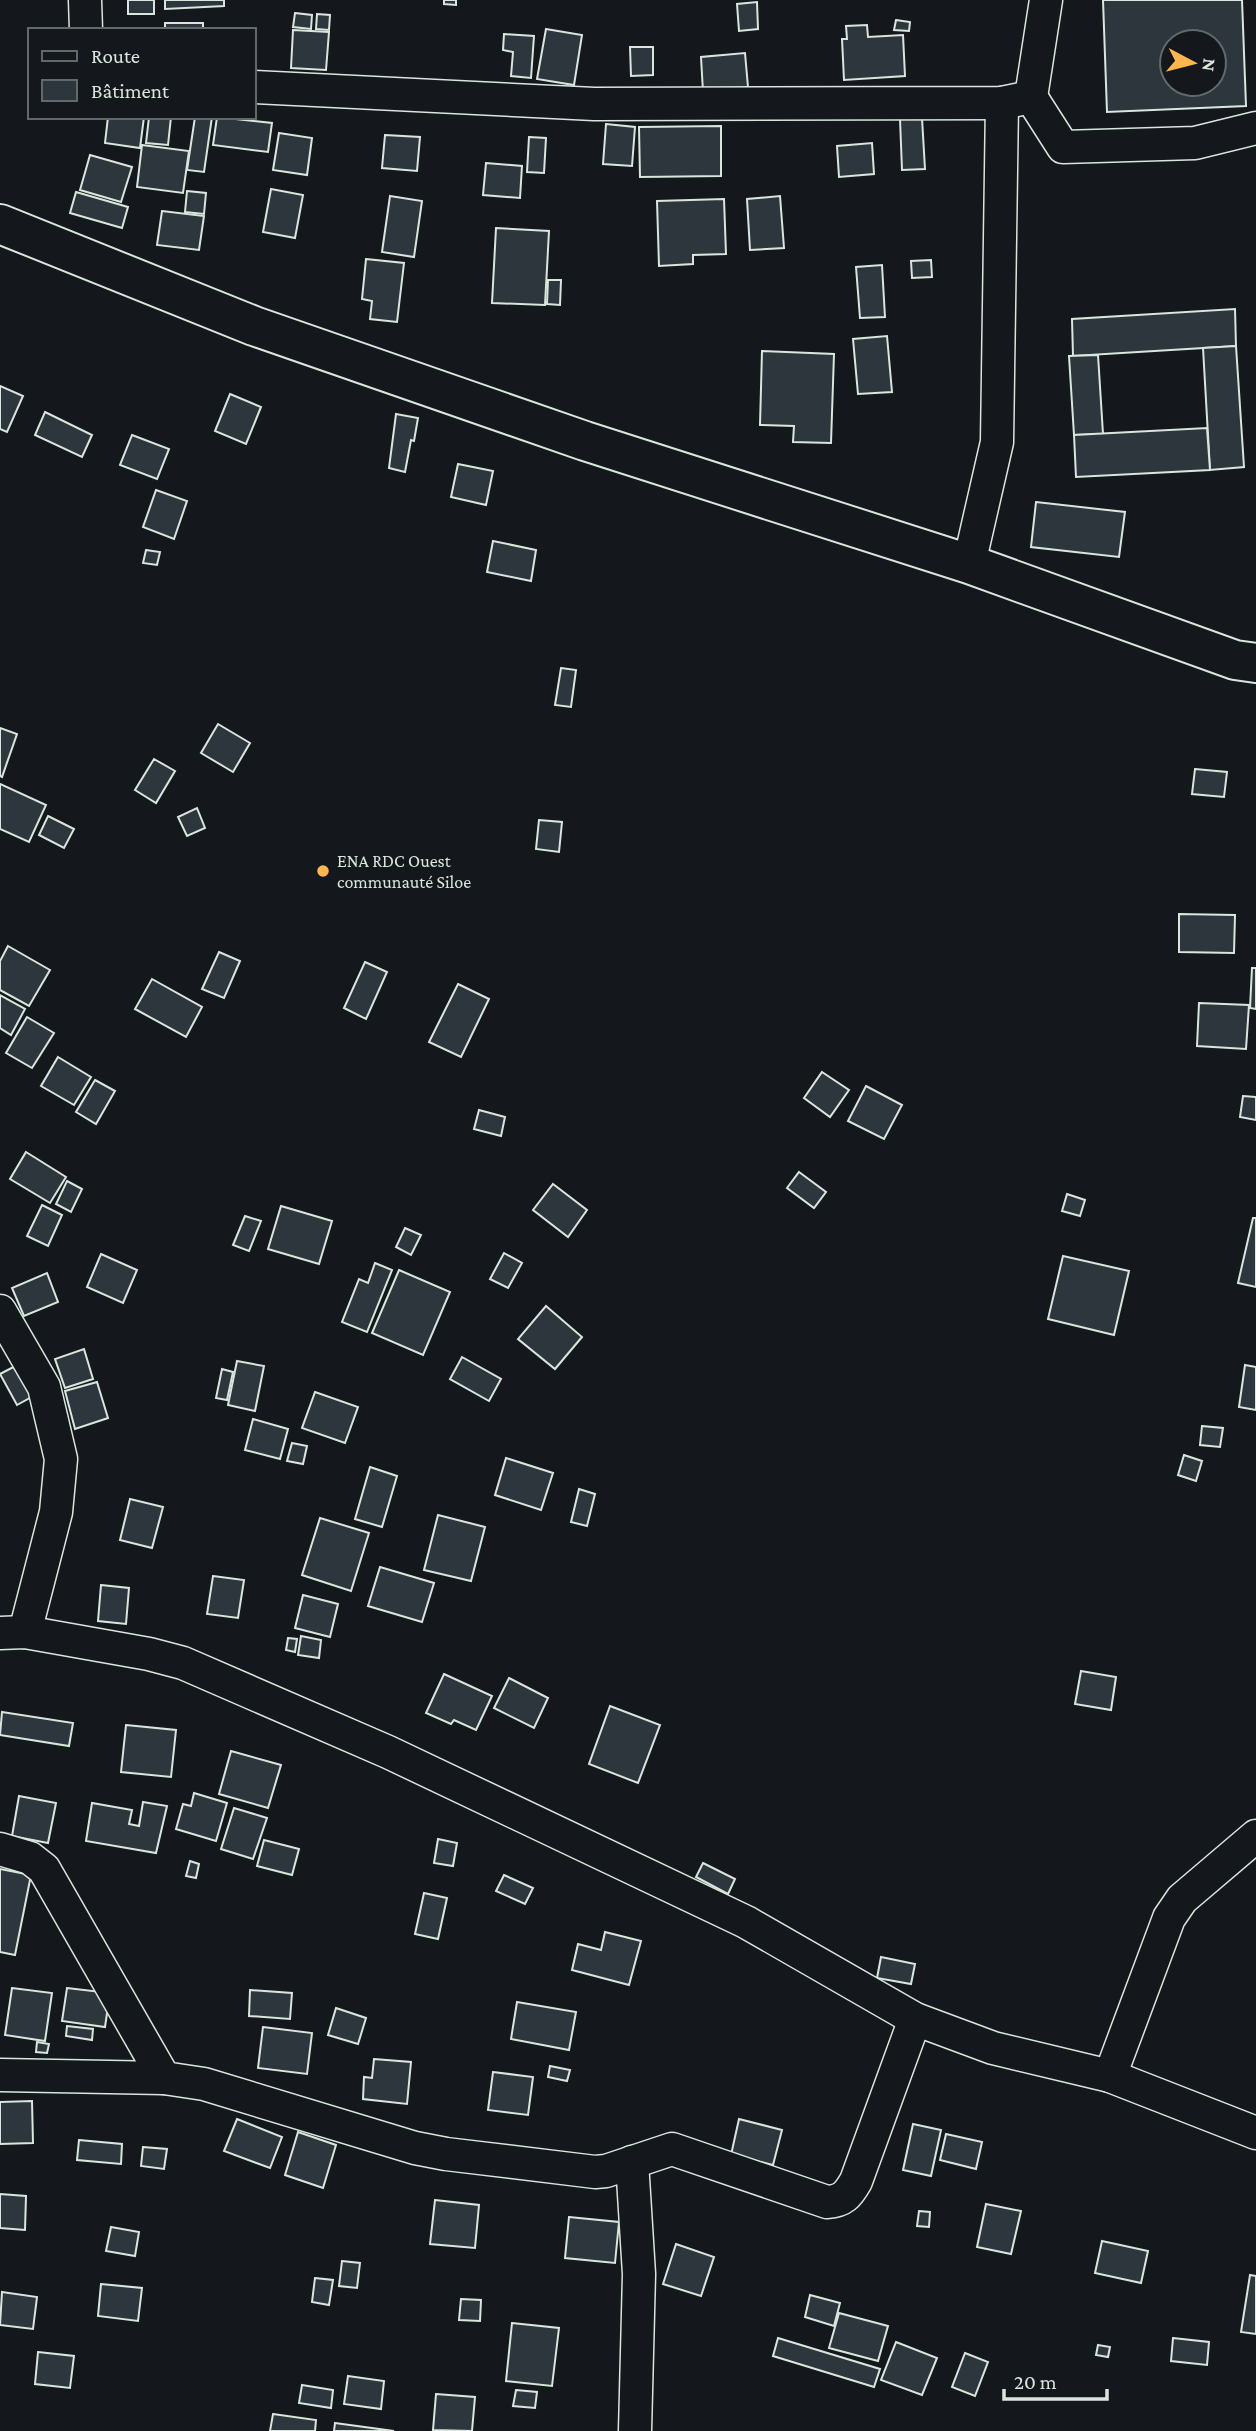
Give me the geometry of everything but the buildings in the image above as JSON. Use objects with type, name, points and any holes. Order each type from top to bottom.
[{"type":"main road","points":[[0,224],[254,326],[585,441],[969,564],[1235,660],[1256,663]]},
{"type":"street","points":[[85,0],[86,28]]},
{"type":"street","points":[[969,564],[997,442],[1016,100],[1046,0]]},
{"type":"street","points":[[256,87],[594,104],[1016,100],[1063,147],[1195,143],[1256,128]]},
{"type":"street","points":[[0,1311],[44,1387],[61,1459],[56,1512],[13,1633],[149,1654],[183,1663],[388,1752],[746,1922],[915,2019],[993,2048],[1110,2076],[1256,2133]]},
{"type":"street","points":[[1110,2076],[1169,1918],[1182,1899],[1256,1836]]},
{"type":"street","points":[[0,1849],[30,1858],[44,1869],[164,2078]]},
{"type":"street","points":[[0,2075],[164,2078],[204,2084],[415,2148],[595,2172],[606,2171],[672,2149],[827,2202],[840,2201],[849,2194],[856,2180],[915,2019]]},
{"type":"street","points":[[632,2162],[639,2274],[635,2431]]},
{"type":"place","name":"ENA RDC Ouest communauté Siloe","points":[[323,871]]}]
